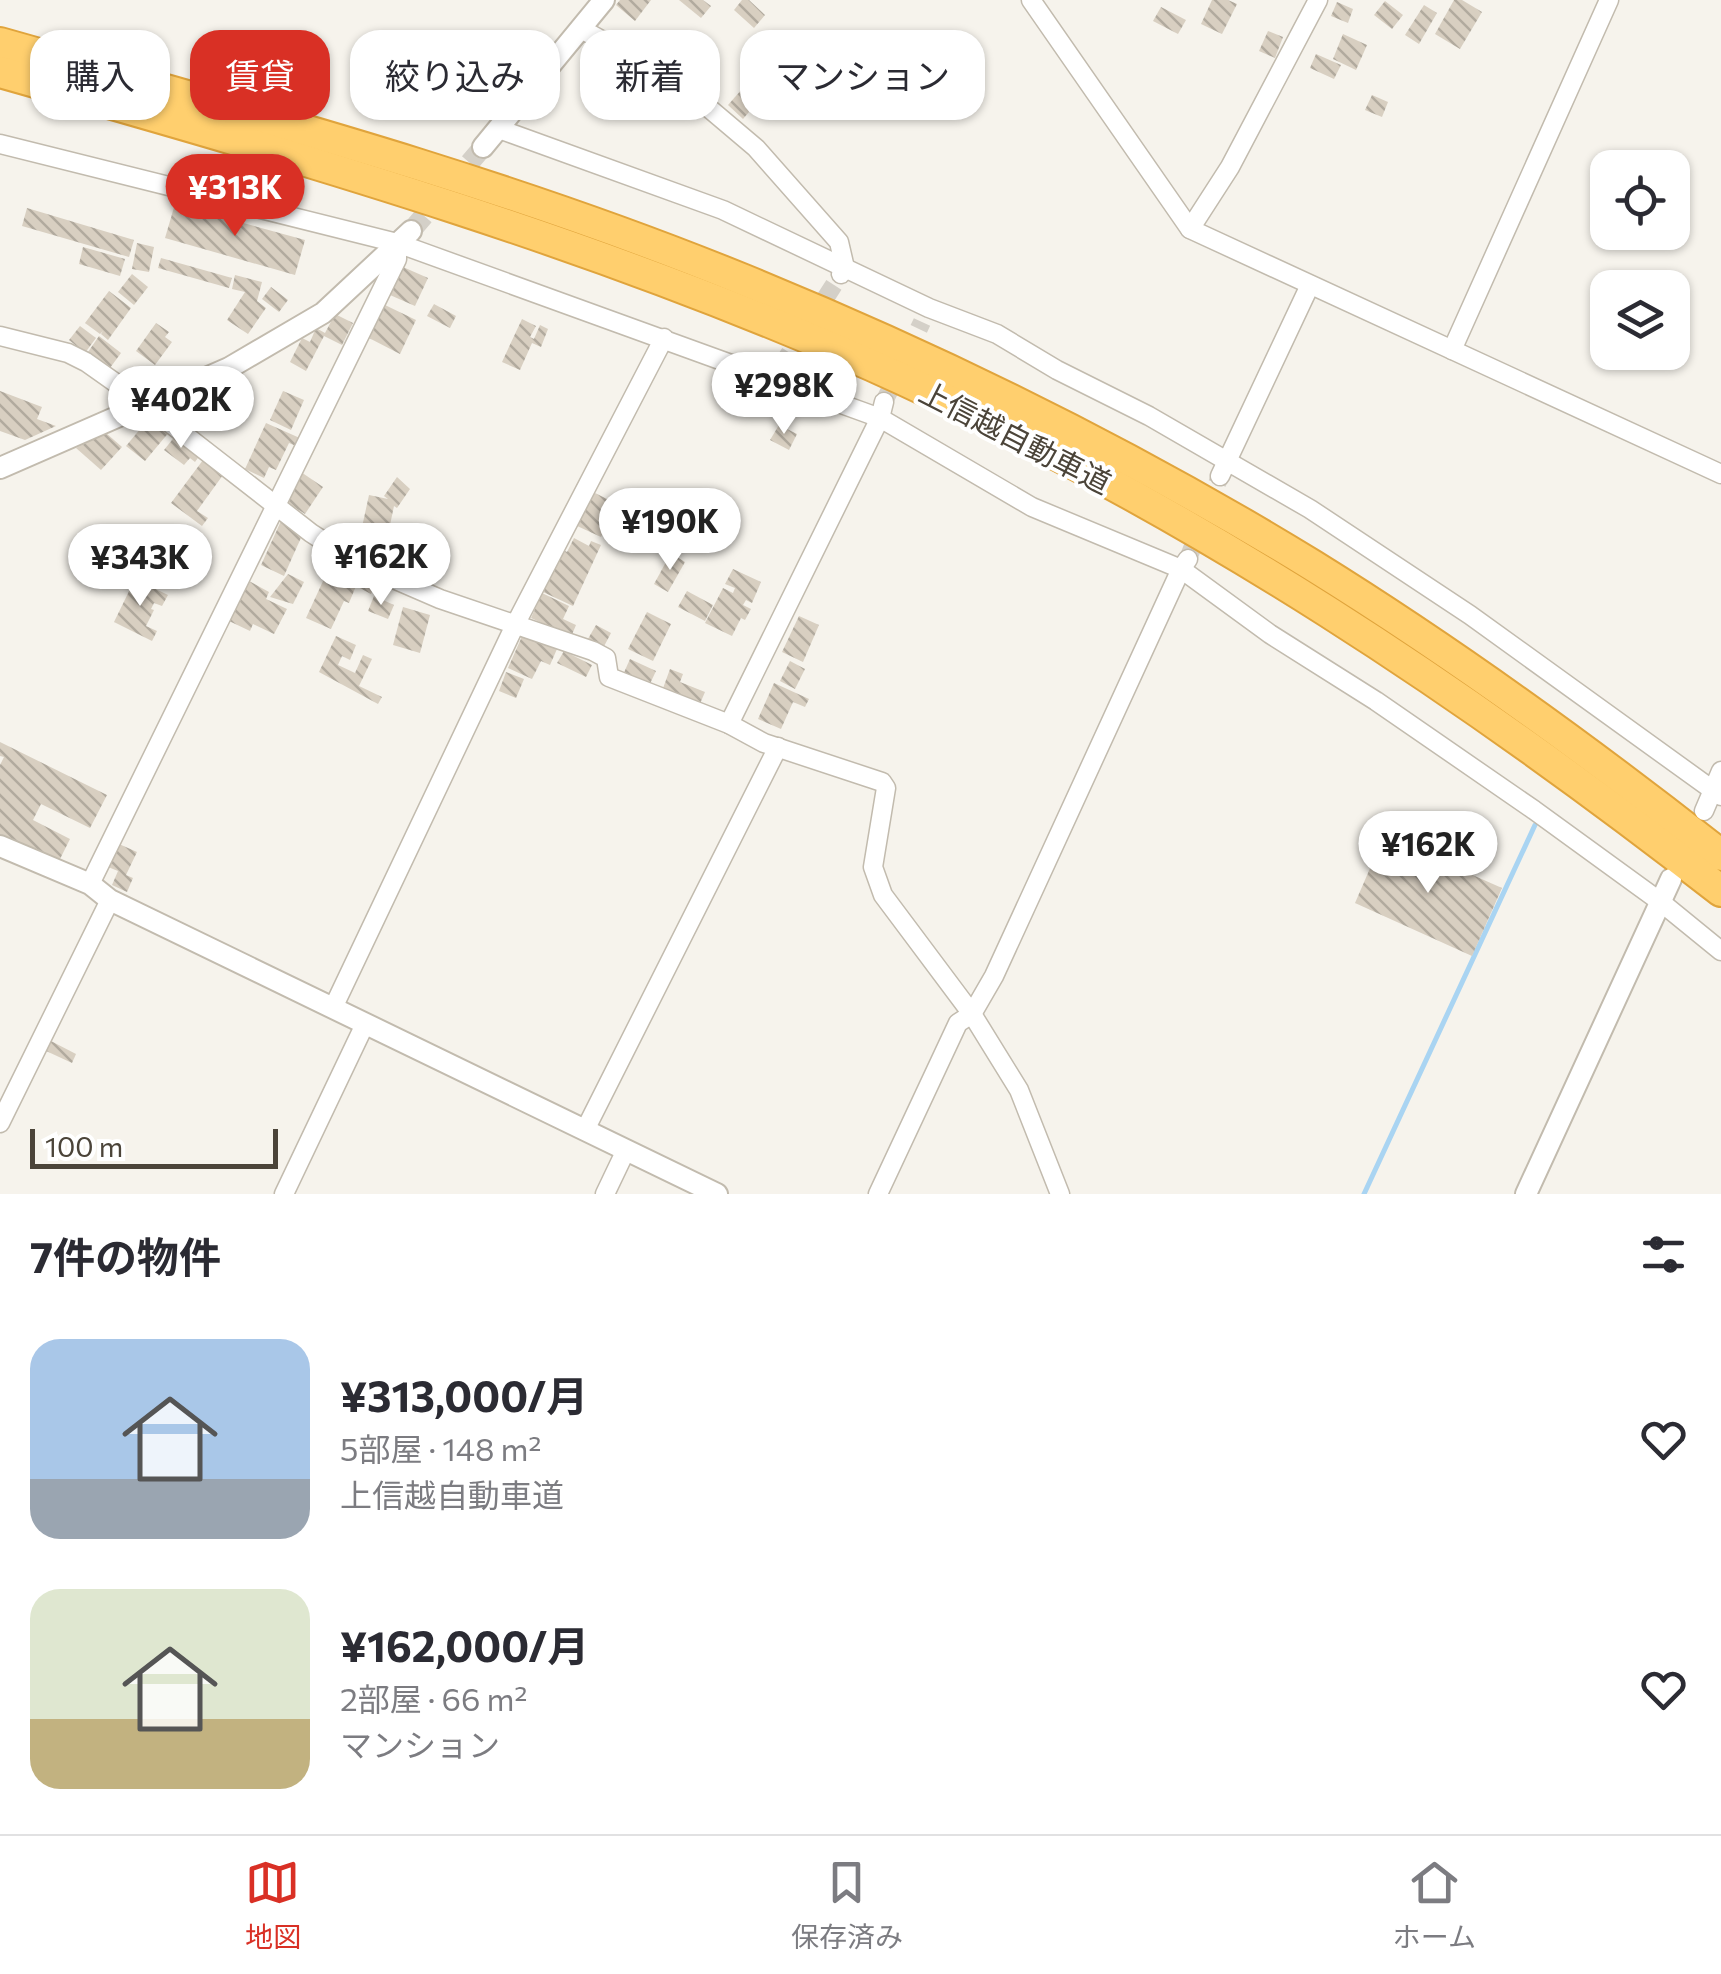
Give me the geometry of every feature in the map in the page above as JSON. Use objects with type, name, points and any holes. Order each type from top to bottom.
[{"type":"highway","name":"上信越自動車道","points":[[0,43],[296,126],[580,218],[744,280],[978,384],[1154,473],[1371,603],[1542,720],[1721,855]]},
{"type":"highway","name":"上信越自動車道","points":[[0,72],[390,186],[571,246],[731,307],[936,395],[1143,501],[1296,591],[1455,695],[1721,892]]},
{"type":"street","points":[[583,30],[604,0]]},
{"type":"street","points":[[1031,0],[1190,228],[1721,474]]},
{"type":"street","points":[[1190,228],[1230,168],[1318,0]]},
{"type":"street","points":[[1452,350],[1609,0]]},
{"type":"street","points":[[483,148],[580,34]]},
{"type":"street","points":[[720,118],[756,148],[839,242],[843,271]]},
{"type":"street","points":[[499,129],[723,210],[926,315],[998,334],[1223,468],[1310,509],[1475,618],[1717,793]]},
{"type":"street","points":[[0,144],[404,237],[664,338],[882,410],[1032,507],[1184,564],[1270,634],[1376,701],[1534,810],[1721,951]]},
{"type":"street","points":[[0,468],[230,368],[323,313],[404,237]]},
{"type":"street","points":[[90,884],[404,237]]},
{"type":"street","points":[[1223,468],[1310,285]]},
{"type":"street","points":[[0,336],[68,353],[144,403],[276,507],[359,564],[440,599],[592,651],[606,658],[609,677],[729,724],[778,748],[876,778],[886,788],[872,868],[874,878],[883,896],[972,1014],[1019,1090],[1060,1194]]},
{"type":"street","points":[[333,1008],[515,625],[664,338]]},
{"type":"street","points":[[729,724],[882,410]]},
{"type":"street","points":[[878,1194],[958,1022],[972,1014],[1037,888],[1184,564]]},
{"type":"street","points":[[585,1130],[778,748]]},
{"type":"street","points":[[1704,811],[1717,793],[1721,771]]},
{"type":"street","points":[[0,846],[90,884],[110,900],[717,1194]]},
{"type":"street","points":[[1526,1194],[1671,879]]},
{"type":"street","points":[[0,1122],[110,900]]},
{"type":"street","points":[[284,1194],[364,1024]]},
{"type":"street","points":[[604,1194],[626,1150]]},
{"type":"building","points":[[620,0],[651,0],[635,21],[616,5]]},
{"type":"building","points":[[679,0],[703,0],[711,6],[701,18]]},
{"type":"building","points":[[742,0],[749,0],[765,15],[754,28],[734,10]]},
{"type":"building","points":[[1212,0],[1237,4],[1222,34],[1201,24]]},
{"type":"building","points":[[1454,0],[1462,0],[1482,12],[1460,49],[1435,34]]},
{"type":"building","points":[[1385,1],[1403,15],[1392,29],[1374,15]]},
{"type":"building","points":[[1337,2],[1353,9],[1348,23],[1331,16]]},
{"type":"building","points":[[1424,5],[1437,13],[1419,44],[1405,35]]},
{"type":"building","points":[[1161,7],[1186,20],[1178,34],[1153,21]]},
{"type":"building","points":[[1268,31],[1283,37],[1275,58],[1259,51]]},
{"type":"building","points":[[1343,34],[1367,45],[1356,70],[1333,59]]},
{"type":"building","points":[[1316,54],[1341,65],[1334,79],[1310,68]]},
{"type":"building","points":[[740,91],[740,116],[728,105]]},
{"type":"building","points":[[1372,95],[1388,102],[1382,117],[1365,110]]},
{"type":"building","points":[[175,204],[305,240],[295,275],[165,238]]},
{"type":"building","points":[[27,208],[134,240],[129,257],[22,226]]},
{"type":"building","points":[[137,243],[154,247],[149,272],[132,269]]},
{"type":"building","points":[[83,247],[125,259],[120,276],[79,264]]},
{"type":"building","points":[[161,258],[232,278],[229,288],[158,268]]},
{"type":"building","points":[[403,267],[428,278],[415,306],[390,295]]},
{"type":"building","points":[[132,274],[148,287],[134,305],[118,292]]},
{"type":"building","points":[[235,275],[262,282],[257,301],[266,308],[248,334],[227,320],[245,292],[232,289]]},
{"type":"building","points":[[271,287],[288,300],[279,312],[262,299]]},
{"type":"building","points":[[109,291],[131,308],[108,340],[101,334],[103,331],[100,334],[85,323]]},
{"type":"building","points":[[434,304],[456,316],[450,328],[427,316]]},
{"type":"building","points":[[385,305],[416,320],[400,354],[369,338]]},
{"type":"building","points":[[335,314],[353,323],[342,345],[324,336],[306,371],[290,362],[302,338],[310,342],[316,328],[325,333]]},
{"type":"building","points":[[522,319],[536,326],[530,337],[534,339],[540,325],[548,329],[541,347],[532,343],[520,370],[502,362]]},
{"type":"building","points":[[156,323],[169,332],[165,337],[172,342],[155,365],[136,351]]},
{"type":"building","points":[[80,326],[96,338],[85,353],[69,340]]},
{"type":"building","points":[[99,336],[121,353],[110,368],[88,352]]},
{"type":"building","points":[[0,391],[42,407],[37,419],[56,426],[25,440],[0,431]]},
{"type":"building","points":[[283,391],[304,400],[291,430],[270,420]]},
{"type":"building","points":[[151,416],[170,431],[145,461],[126,446]]},
{"type":"building","points":[[266,423],[302,439],[298,447],[289,443],[276,470],[269,467],[264,478],[245,469]]},
{"type":"building","points":[[779,425],[797,434],[789,450],[770,440]]},
{"type":"building","points":[[106,433],[122,447],[101,470],[76,448]]},
{"type":"building","points":[[176,435],[200,455],[195,462],[190,458],[184,465],[164,450]]},
{"type":"building","points":[[203,460],[223,475],[197,511],[208,518],[202,526],[171,503]]},
{"type":"building","points":[[301,472],[323,487],[305,514],[283,500]]},
{"type":"building","points":[[397,477],[410,489],[397,508],[394,506],[386,544],[391,545],[386,568],[357,550],[369,495],[388,499],[384,496]]},
{"type":"building","points":[[591,491],[617,504],[601,537],[575,525]]},
{"type":"building","points":[[281,521],[304,531],[284,576],[261,565]]},
{"type":"building","points":[[574,538],[589,546],[591,541],[601,545],[573,606],[543,592],[563,550],[567,552]]},
{"type":"building","points":[[408,551],[427,556],[422,578],[403,574]]},
{"type":"building","points":[[671,553],[685,562],[668,592],[654,584]]},
{"type":"building","points":[[335,555],[384,582],[378,593],[373,590],[371,594],[356,586],[331,629],[306,618]]},
{"type":"building","points":[[733,569],[761,582],[752,603],[746,600],[743,605],[751,609],[732,636],[705,623],[723,588],[733,593],[735,588],[725,584]]},
{"type":"building","points":[[288,574],[304,582],[293,604],[270,597]]},
{"type":"building","points":[[135,579],[168,595],[162,606],[154,603],[151,609],[154,610],[146,626],[157,631],[152,641],[114,622]]},
{"type":"building","points":[[249,581],[269,592],[266,599],[287,609],[274,634],[253,624],[250,631],[229,621]]},
{"type":"building","points":[[687,591],[713,605],[705,621],[678,607]]},
{"type":"building","points":[[542,593],[569,606],[563,619],[576,625],[571,637],[531,618]]},
{"type":"building","points":[[374,596],[394,605],[388,619],[368,611]]},
{"type":"building","points":[[403,607],[430,615],[420,653],[393,645]]},
{"type":"building","points":[[647,612],[671,624],[653,661],[628,649]]},
{"type":"building","points":[[799,616],[819,625],[803,662],[782,652]]},
{"type":"building","points":[[596,625],[611,633],[601,652],[585,644]]},
{"type":"building","points":[[523,634],[557,649],[550,665],[541,661],[532,679],[508,668]]},
{"type":"building","points":[[336,636],[356,645],[350,660],[342,656],[338,665],[355,673],[363,655],[372,659],[359,686],[382,697],[378,704],[319,672]]},
{"type":"building","points":[[564,651],[592,665],[586,677],[557,663]]},
{"type":"building","points":[[630,659],[656,671],[647,690],[622,677]]},
{"type":"building","points":[[790,661],[805,669],[795,689],[780,681]]},
{"type":"building","points":[[670,669],[683,674],[680,682],[705,692],[699,706],[662,691]]},
{"type":"building","points":[[506,672],[524,679],[516,698],[499,691]]},
{"type":"building","points":[[774,683],[809,699],[805,707],[793,702],[781,729],[758,719]]},
{"type":"building","points":[[0,742],[107,795],[90,828],[41,804],[33,820],[70,839],[58,863],[0,834],[0,765],[4,757],[0,756]]},
{"type":"building","points":[[1384,836],[1502,888],[1472,956],[1355,903]]},
{"type":"building","points":[[119,844],[137,852],[126,875],[133,878],[127,892],[112,885],[118,871],[108,867]]},
{"type":"building","points":[[49,1040],[76,1054],[72,1063],[44,1050]]},
{"type":"waterway","points":[[1364,1194],[1535,825]]},
{"type":"tunnel","points":[[411,231],[483,147]]},
{"type":"tunnel","points":[[780,368],[841,274]]},
{"type":"tunnel","points":[[884,402],[922,322]]},
{"type":"tunnel","points":[[1188,559],[1220,476]]}]
